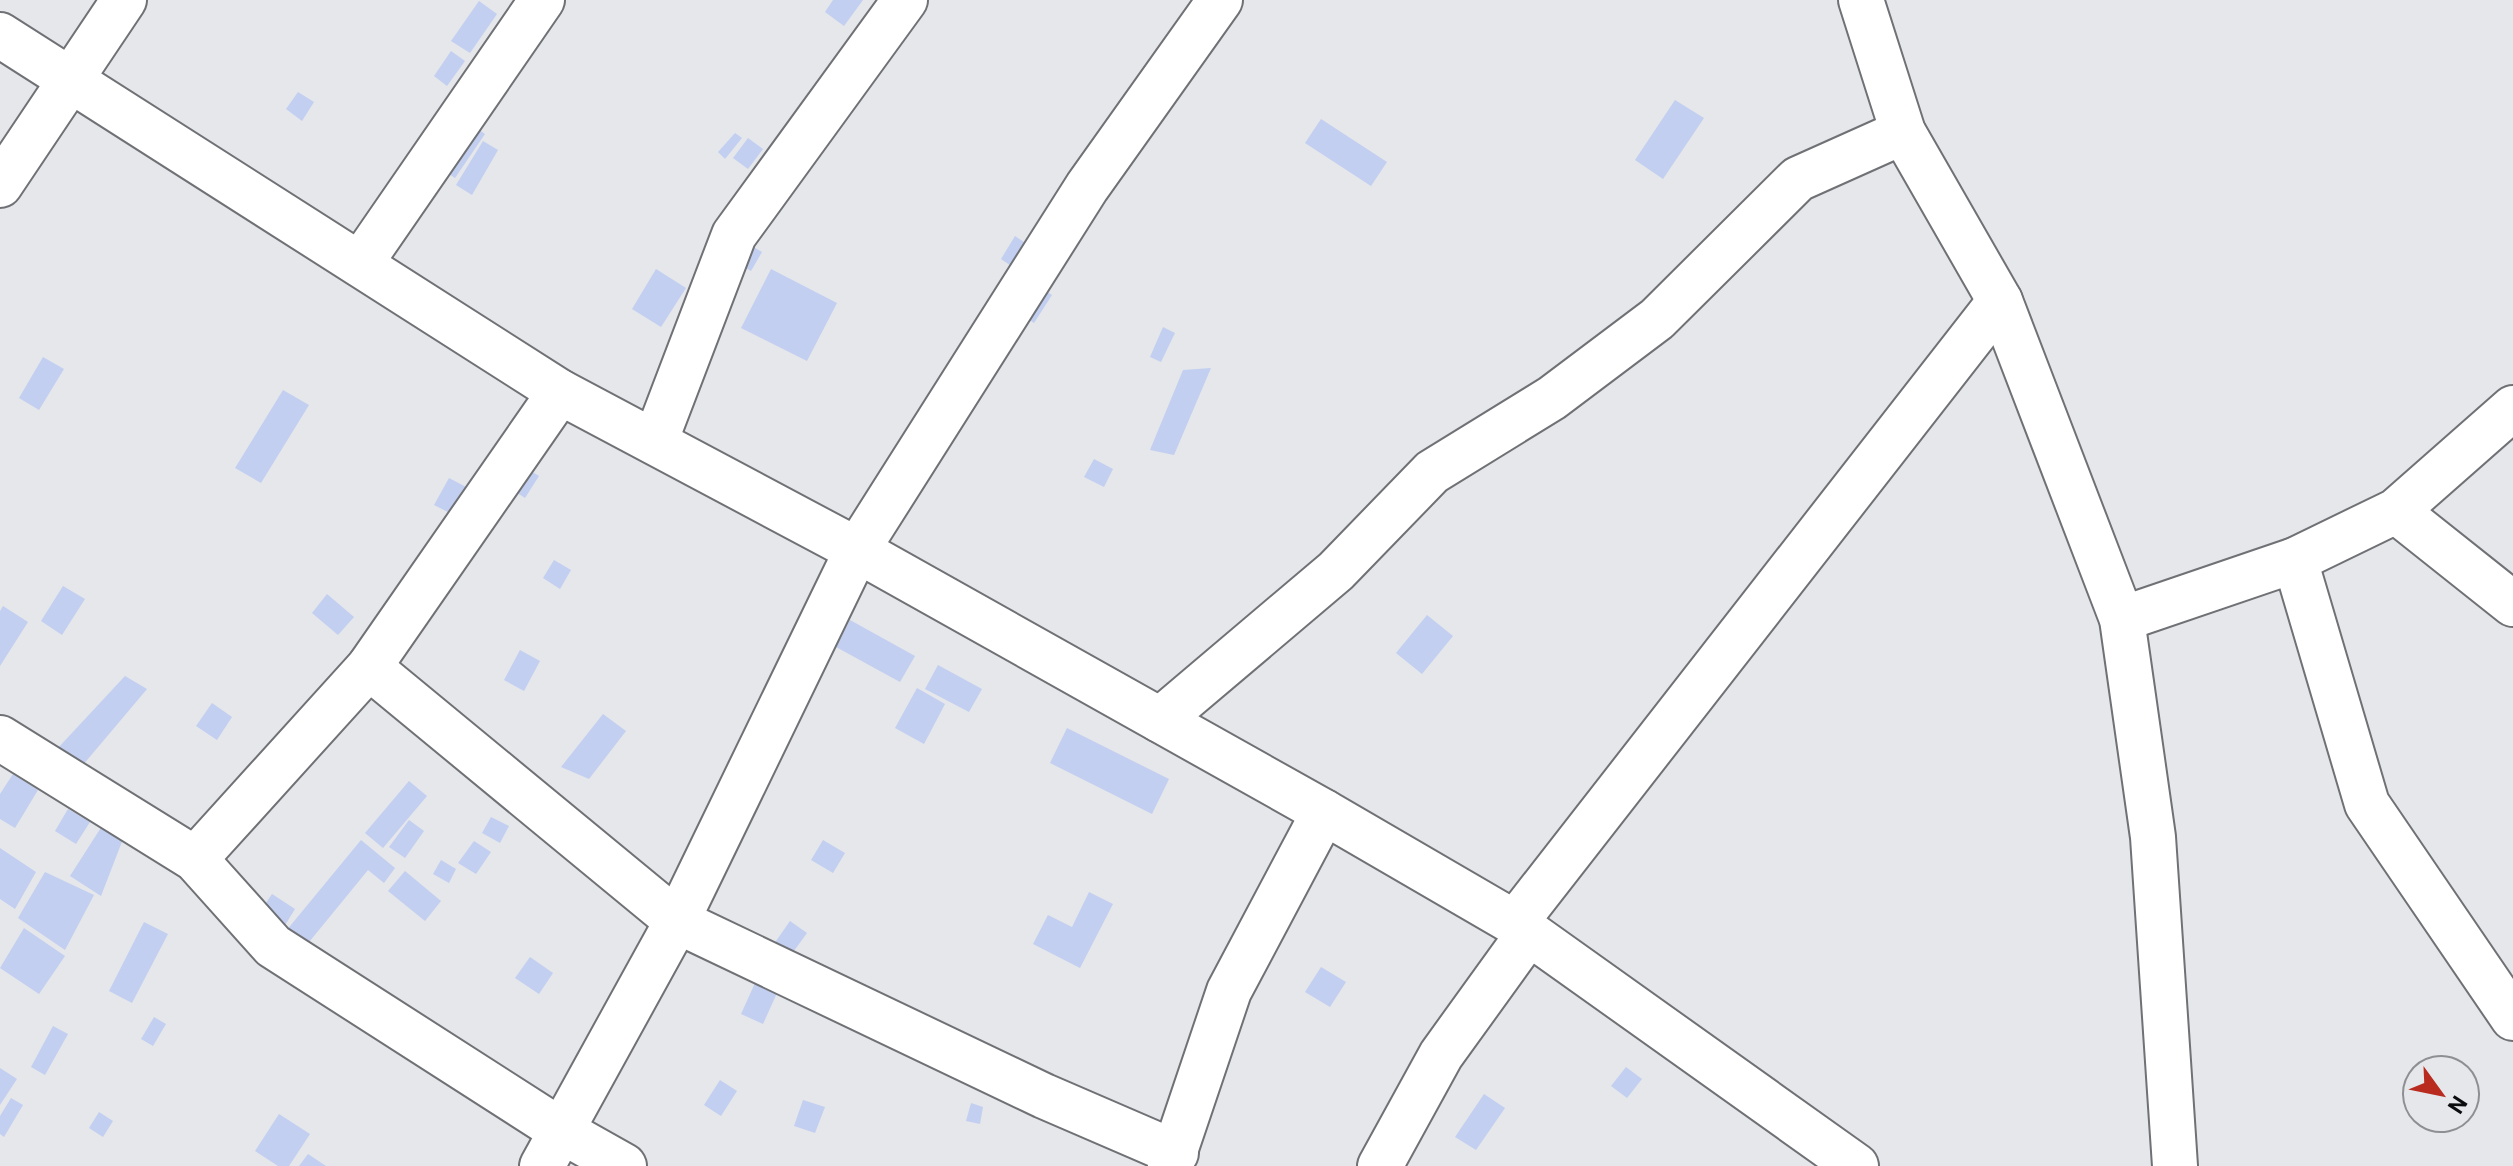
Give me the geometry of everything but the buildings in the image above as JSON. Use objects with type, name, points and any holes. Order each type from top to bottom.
[{"type":"street","points":[[0,185],[124,0]]},
{"type":"street","points":[[360,264],[542,0]]},
{"type":"street","points":[[655,442],[734,235],[905,0]]},
{"type":"street","points":[[1861,0],[1903,132],[2000,301],[2122,619],[2153,837],[2175,1166]]},
{"type":"street","points":[[551,1148],[677,921],[857,550],[1087,187],[1211,3]]},
{"type":"street","points":[[0,35],[560,392],[857,550],[1324,812],[1522,928],[1856,1166]]},
{"type":"street","points":[[1160,720],[1336,571],[1432,472],[1552,398],[1657,319],[1798,179],[1903,132]]},
{"type":"street","points":[[1380,1166],[1441,1055],[1522,928],[2000,301]]},
{"type":"street","points":[[195,859],[369,667],[560,392]]},
{"type":"street","points":[[2122,619],[2295,560],[2396,511],[2513,408]]},
{"type":"street","points":[[2396,511],[2513,604]]},
{"type":"street","points":[[2295,560],[2367,804],[2513,1018]]},
{"type":"street","points":[[369,667],[677,921],[1173,1159],[1229,991],[1324,812]]},
{"type":"street","points":[[0,738],[195,859],[273,946],[551,1148],[624,1166]]}]
